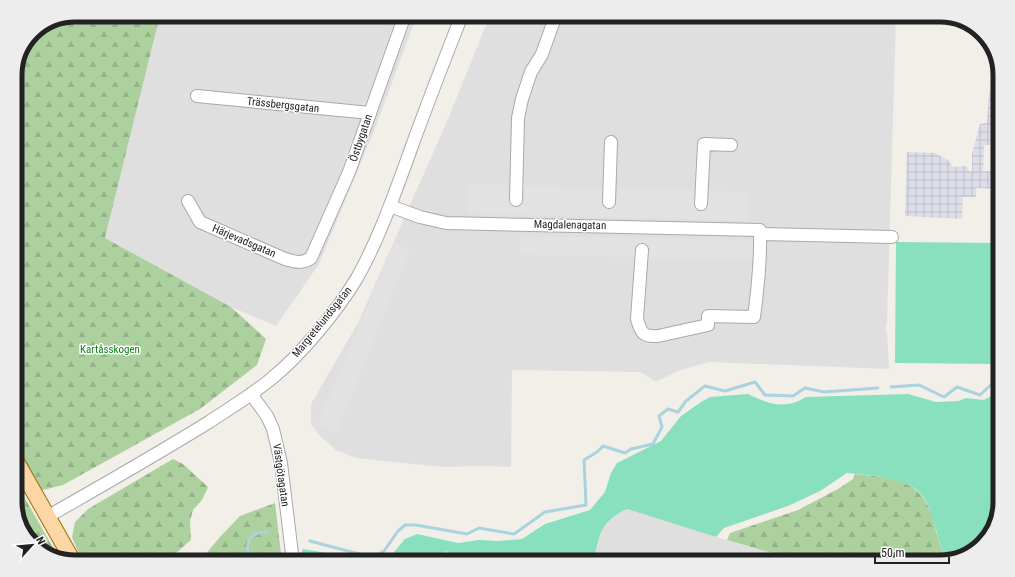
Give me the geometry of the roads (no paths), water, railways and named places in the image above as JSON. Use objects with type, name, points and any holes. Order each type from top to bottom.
[{"type":"main road","points":[[22,472],[69,555]]},
{"type":"street","name":"Östbygatan","points":[[311,258],[344,184],[402,22]]},
{"type":"street","name":"Margretelundsgatan","points":[[47,517],[172,446],[251,394],[288,364],[310,341],[342,300],[356,279],[366,260],[390,206],[459,22]]},
{"type":"street","points":[[516,200],[516,141],[519,112],[531,72],[542,54],[553,22]]},
{"type":"street","name":"Trässbergsgatan","points":[[197,96],[370,113]]},
{"type":"street","points":[[609,202],[611,142]]},
{"type":"street","points":[[702,204],[704,144],[731,144]]},
{"type":"street","name":"Härjevadsgatan","points":[[188,201],[200,222],[285,259],[300,262],[311,258]]},
{"type":"street","name":"Magdalenagatan","points":[[390,206],[420,218],[446,223],[756,231],[892,237]]},
{"type":"street","points":[[642,250],[637,319],[643,334],[658,336],[708,325],[708,316],[754,317],[760,274],[756,231]]},
{"type":"street","name":"Västgötagatan","points":[[251,394],[267,416],[273,429],[281,463],[292,555]]},
{"type":"waterway","points":[[377,555],[384,551],[398,531],[405,525],[416,525],[467,534],[479,528],[514,534],[545,512],[586,505],[584,460],[597,452],[603,446],[625,453],[631,449],[653,444],[662,427],[659,416],[668,409],[678,412],[686,401],[705,386],[725,391],[755,382],[765,395],[793,396],[805,388],[824,392],[878,388]]},
{"type":"waterway","points":[[891,387],[919,385],[944,397],[957,387],[980,395],[993,383]]},
{"type":"waterway","points":[[247,555],[250,538],[261,532],[267,532]]},
{"type":"waterway","points":[[310,541],[363,555]]},
{"type":"park label","name":"Kartåsskogen","points":[[110,349]]}]
